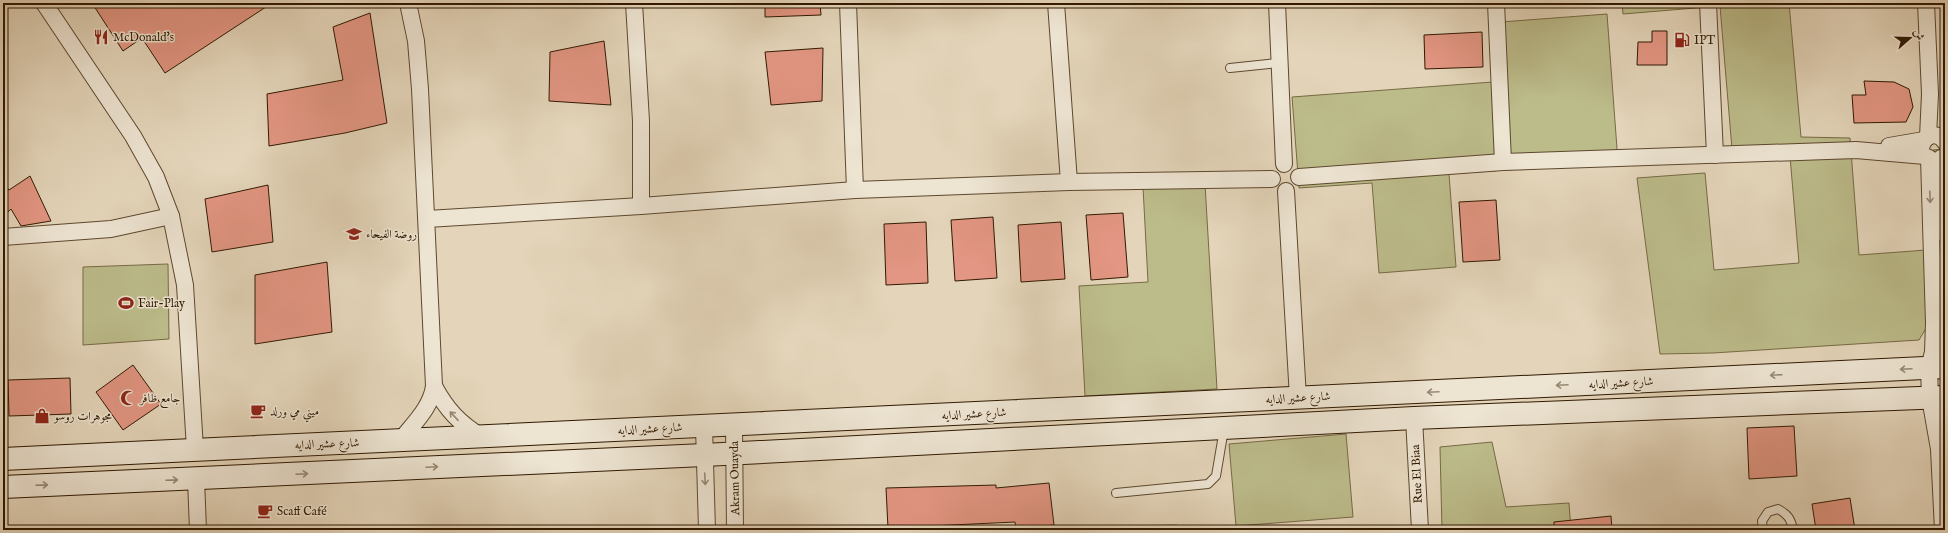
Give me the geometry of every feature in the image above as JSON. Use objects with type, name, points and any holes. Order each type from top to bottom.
[{"type":"street","points":[[44,3],[133,136],[156,177],[171,216],[179,248],[186,292],[195,449]]},
{"type":"street","points":[[400,441],[424,410],[432,397],[434,386],[427,219],[416,41],[408,3]]},
{"type":"street","points":[[634,3],[641,121],[641,206]]},
{"type":"street","points":[[848,3],[856,190]]},
{"type":"street","points":[[1056,3],[1069,182]]},
{"type":"street","points":[[1277,3],[1278,63],[1284,164]]},
{"type":"street","points":[[1496,3],[1504,162]]},
{"type":"street","points":[[1708,3],[1715,155]]},
{"type":"street","points":[[1926,3],[1930,94],[1938,147],[1945,234]]},
{"type":"street","points":[[1299,177],[1504,162],[1938,147]]},
{"type":"street","points":[[1938,147],[1933,352],[1937,368],[1943,530]]},
{"type":"street","points":[[1284,164],[1291,165],[1297,170],[1299,177],[1296,187],[1286,191],[1280,190],[1273,185],[1272,179],[1275,168],[1284,164]]},
{"type":"street","points":[[427,219],[641,206],[856,190],[1069,182],[1272,179]]},
{"type":"street","points":[[1286,191],[1298,398]]},
{"type":"street","points":[[3,236],[111,229],[171,216]]},
{"type":"street","name":"شارع عشير الدايه","points":[[3,459],[1937,368]]},
{"type":"street","points":[[434,386],[442,402],[453,416],[467,428],[482,437]]},
{"type":"street","points":[[3,487],[704,455],[1414,418],[1937,397]]},
{"type":"street","name":"Rue El Biaa","points":[[1414,418],[1420,530]]},
{"type":"street","name":"Akram Ouayda","points":[[734,425],[735,530]]},
{"type":"street","points":[[704,426],[707,530]]},
{"type":"street","points":[[196,478],[198,530]]},
{"type":"lane","points":[[1230,68],[1278,63]]},
{"type":"lane","points":[[1116,494],[1208,484],[1216,476],[1224,428]]},
{"type":"lane","points":[[1763,530],[1762,521],[1768,512],[1778,509],[1787,514],[1792,522],[1793,530]]},
{"type":"shaded area","points":[[1622,3],[1789,3],[1801,137],[1850,138],[1859,255],[1940,249],[1933,150],[1945,149],[1945,296],[1919,340],[1713,353],[1660,354],[1637,178],[1705,173],[1714,270],[1799,263],[1790,156],[1733,161],[1720,6],[1623,14]]},
{"type":"shaded area","points":[[1607,14],[1618,162],[1449,174],[1456,267],[1379,273],[1372,183],[1299,188],[1292,97],[1506,81],[1501,22]]},
{"type":"shaded area","points":[[1205,184],[1217,389],[1085,396],[1079,286],[1148,282],[1143,187]]},
{"type":"shaded area","name":"Fair-Play","points":[[168,264],[169,339],[83,345],[83,267]]},
{"type":"shaded area","points":[[1346,434],[1353,517],[1236,526],[1229,444]]},
{"type":"shaded area","points":[[1492,442],[1506,507],[1569,503],[1571,530],[1442,530],[1440,447]]},
{"type":"shaded area","points":[[1177,525],[1177,530],[1127,530],[1127,526]]},
{"type":"building","points":[[92,3],[272,3],[165,73],[142,38],[123,51]]},
{"type":"building","points":[[765,3],[820,3],[821,15],[765,17]]},
{"type":"building","points":[[370,13],[387,123],[345,133],[269,146],[267,94],[343,80],[333,27]]},
{"type":"building","points":[[1652,31],[1667,31],[1667,65],[1637,65],[1638,42],[1652,42]]},
{"type":"building","points":[[1482,32],[1483,67],[1425,69],[1424,35]]},
{"type":"building","points":[[604,41],[611,105],[549,101],[550,52]]},
{"type":"building","points":[[823,48],[822,101],[771,105],[765,52]]},
{"type":"building","points":[[1864,81],[1894,82],[1909,89],[1913,107],[1906,122],[1854,123],[1852,95],[1866,95]]},
{"type":"building","points":[[30,176],[51,221],[21,226],[11,209],[3,217],[3,183],[9,190]]},
{"type":"building","points":[[268,185],[273,242],[212,252],[205,199]]},
{"type":"building","points":[[1496,200],[1500,260],[1463,262],[1459,202]]},
{"type":"building","points":[[1123,213],[1128,277],[1091,280],[1086,215]]},
{"type":"building","points":[[993,217],[997,278],[955,281],[951,220]]},
{"type":"building","points":[[926,222],[928,283],[886,285],[884,224]]},
{"type":"building","points":[[1061,222],[1065,279],[1021,282],[1018,225]]},
{"type":"building","points":[[327,262],[332,332],[255,344],[255,275]]},
{"type":"building","name":"جامع ظافر","points":[[133,365],[161,404],[123,430],[96,392]]},
{"type":"building","points":[[70,378],[71,414],[9,416],[8,380]]},
{"type":"building","points":[[1794,426],[1797,476],[1749,479],[1747,428]]},
{"type":"building","points":[[1049,483],[1054,525],[1016,529],[1015,522],[888,528],[886,488],[996,485],[996,488]]},
{"type":"building","points":[[1850,498],[1855,530],[1816,530],[1812,504]]},
{"type":"building","points":[[1611,516],[1612,530],[1554,530],[1554,522]]},
{"type":"place","name":"McDonald's","points":[[101,37]]},
{"type":"place","name":"IPT","points":[[1682,40]]},
{"type":"place","name":"روضة الفيحاء","points":[[354,234]]},
{"type":"place","name":"Fair-Play","points":[[126,303]]},
{"type":"place","name":"جامع ظافر","points":[[128,398]]},
{"type":"place","name":"ميني مي ورلد","points":[[258,411]]},
{"type":"place","name":"مجوهرات روسو","points":[[42,416]]},
{"type":"place","name":"Scaff Café","points":[[265,511]]}]
